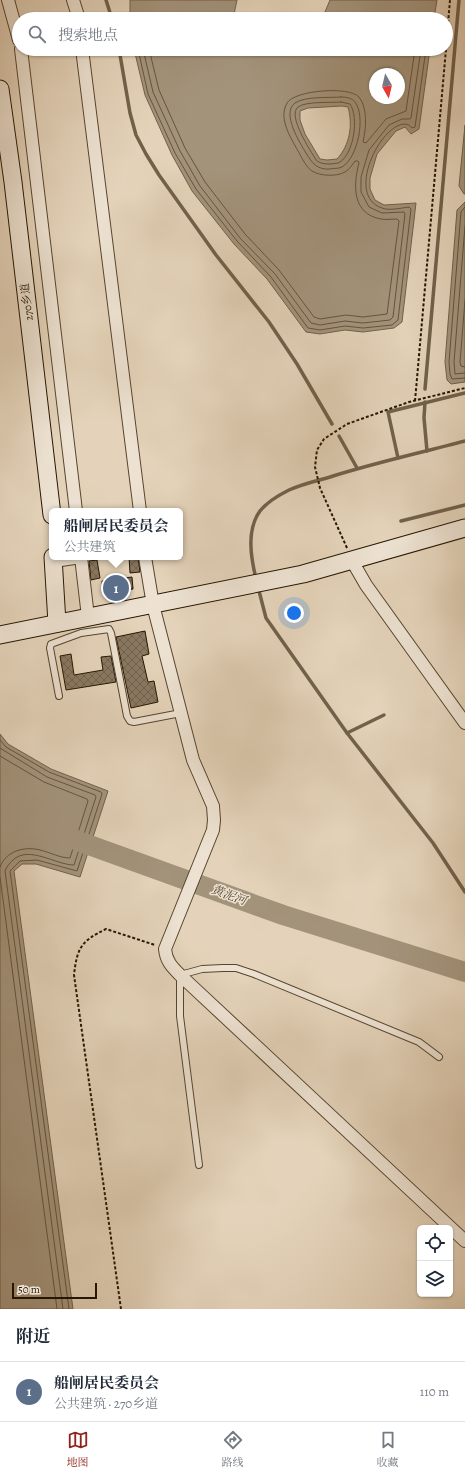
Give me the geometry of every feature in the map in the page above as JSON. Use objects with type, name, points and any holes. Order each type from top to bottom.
[{"type":"street","points":[[8,0],[12,15]]},
{"type":"street","points":[[74,0],[77,12]]},
{"type":"street","points":[[22,56],[76,508]]},
{"type":"street","points":[[83,56],[140,508]]},
{"type":"street","name":"270乡道","points":[[0,89],[13,182],[51,508]]},
{"type":"street","points":[[0,635],[303,574],[351,559],[465,528]]},
{"type":"street","points":[[351,559],[366,585],[465,723]]},
{"type":"street","points":[[53,560],[57,623]]},
{"type":"street","points":[[81,560],[88,617]]},
{"type":"street","points":[[146,560],[153,605],[193,760],[213,806],[214,820],[213,830],[165,949],[168,962],[180,975],[465,1241]]},
{"type":"lane","points":[[59,696],[50,648],[51,644],[81,633],[109,629],[127,716],[130,721],[134,722],[181,713]]},
{"type":"lane","points":[[200,1165],[180,1016],[180,975],[202,969],[236,968],[419,1042],[439,1057]]},
{"type":"path","points":[[449,12],[450,0]]},
{"type":"path","points":[[415,401],[445,56]]},
{"type":"path","points":[[351,559],[319,483],[316,472],[315,467],[317,450],[324,439],[347,424],[415,401],[465,388]]},
{"type":"path","points":[[121,1309],[74,975],[76,957],[83,944],[92,935],[106,929],[165,949]]},
{"type":"water","points":[[130,0],[237,0],[234,12],[130,12]]},
{"type":"water","points":[[330,0],[437,0],[435,12],[325,12]]},
{"type":"water","points":[[136,56],[429,56],[419,129],[411,134],[405,127],[396,131],[377,154],[370,178],[370,189],[375,200],[384,205],[416,203],[402,322],[394,328],[363,332],[345,330],[320,334],[306,332],[267,279],[234,244],[192,191],[172,155],[145,95]],"holes":[[[342,106],[348,107],[350,128],[348,141],[345,148],[337,159],[320,159],[305,134],[300,120],[300,111],[308,108]]]},
{"type":"water","points":[[465,125],[465,194],[464,194],[459,186]]},
{"type":"water","points":[[465,202],[465,382],[451,384],[447,380],[445,362],[457,210]]},
{"type":"water","points":[[0,734],[8,744],[51,769],[108,791],[80,877],[36,864],[22,864],[14,871],[73,1309],[0,1309]]},
{"type":"building","points":[[97,560],[100,578],[91,580],[89,561]]},
{"type":"building","points":[[129,560],[138,560],[140,572],[130,573]]},
{"type":"building","points":[[132,577],[133,589],[103,593],[102,581]]},
{"type":"building","points":[[145,631],[149,654],[142,656],[148,682],[154,681],[158,702],[131,708],[116,637]]},
{"type":"building","points":[[71,654],[74,675],[103,670],[101,657],[111,656],[116,682],[66,690],[60,656]]},
{"type":"waterway","points":[[106,0],[110,12]]},
{"type":"waterway","points":[[425,389],[459,0]]},
{"type":"waterway","points":[[120,56],[130,113],[136,135],[146,154],[159,175],[216,255],[269,322],[297,364],[332,424]]},
{"type":"waterway","points":[[398,458],[388,412],[465,393]]},
{"type":"waterway","points":[[425,402],[424,418],[427,451]]},
{"type":"waterway","points":[[339,436],[357,468]]},
{"type":"waterway","points":[[256,579],[251,553],[251,535],[260,511],[273,499],[299,486],[465,441]]},
{"type":"waterway","points":[[401,521],[465,505]]},
{"type":"waterway","points":[[258,587],[266,618],[347,733],[433,843],[465,892]]},
{"type":"waterway","points":[[347,733],[384,715]]},
{"type":"waterway","name":"黄泥河","points":[[64,834],[78,841],[283,915],[465,972]]},
{"type":"place","name":"船闸居民委员会","points":[[116,588]]}]
